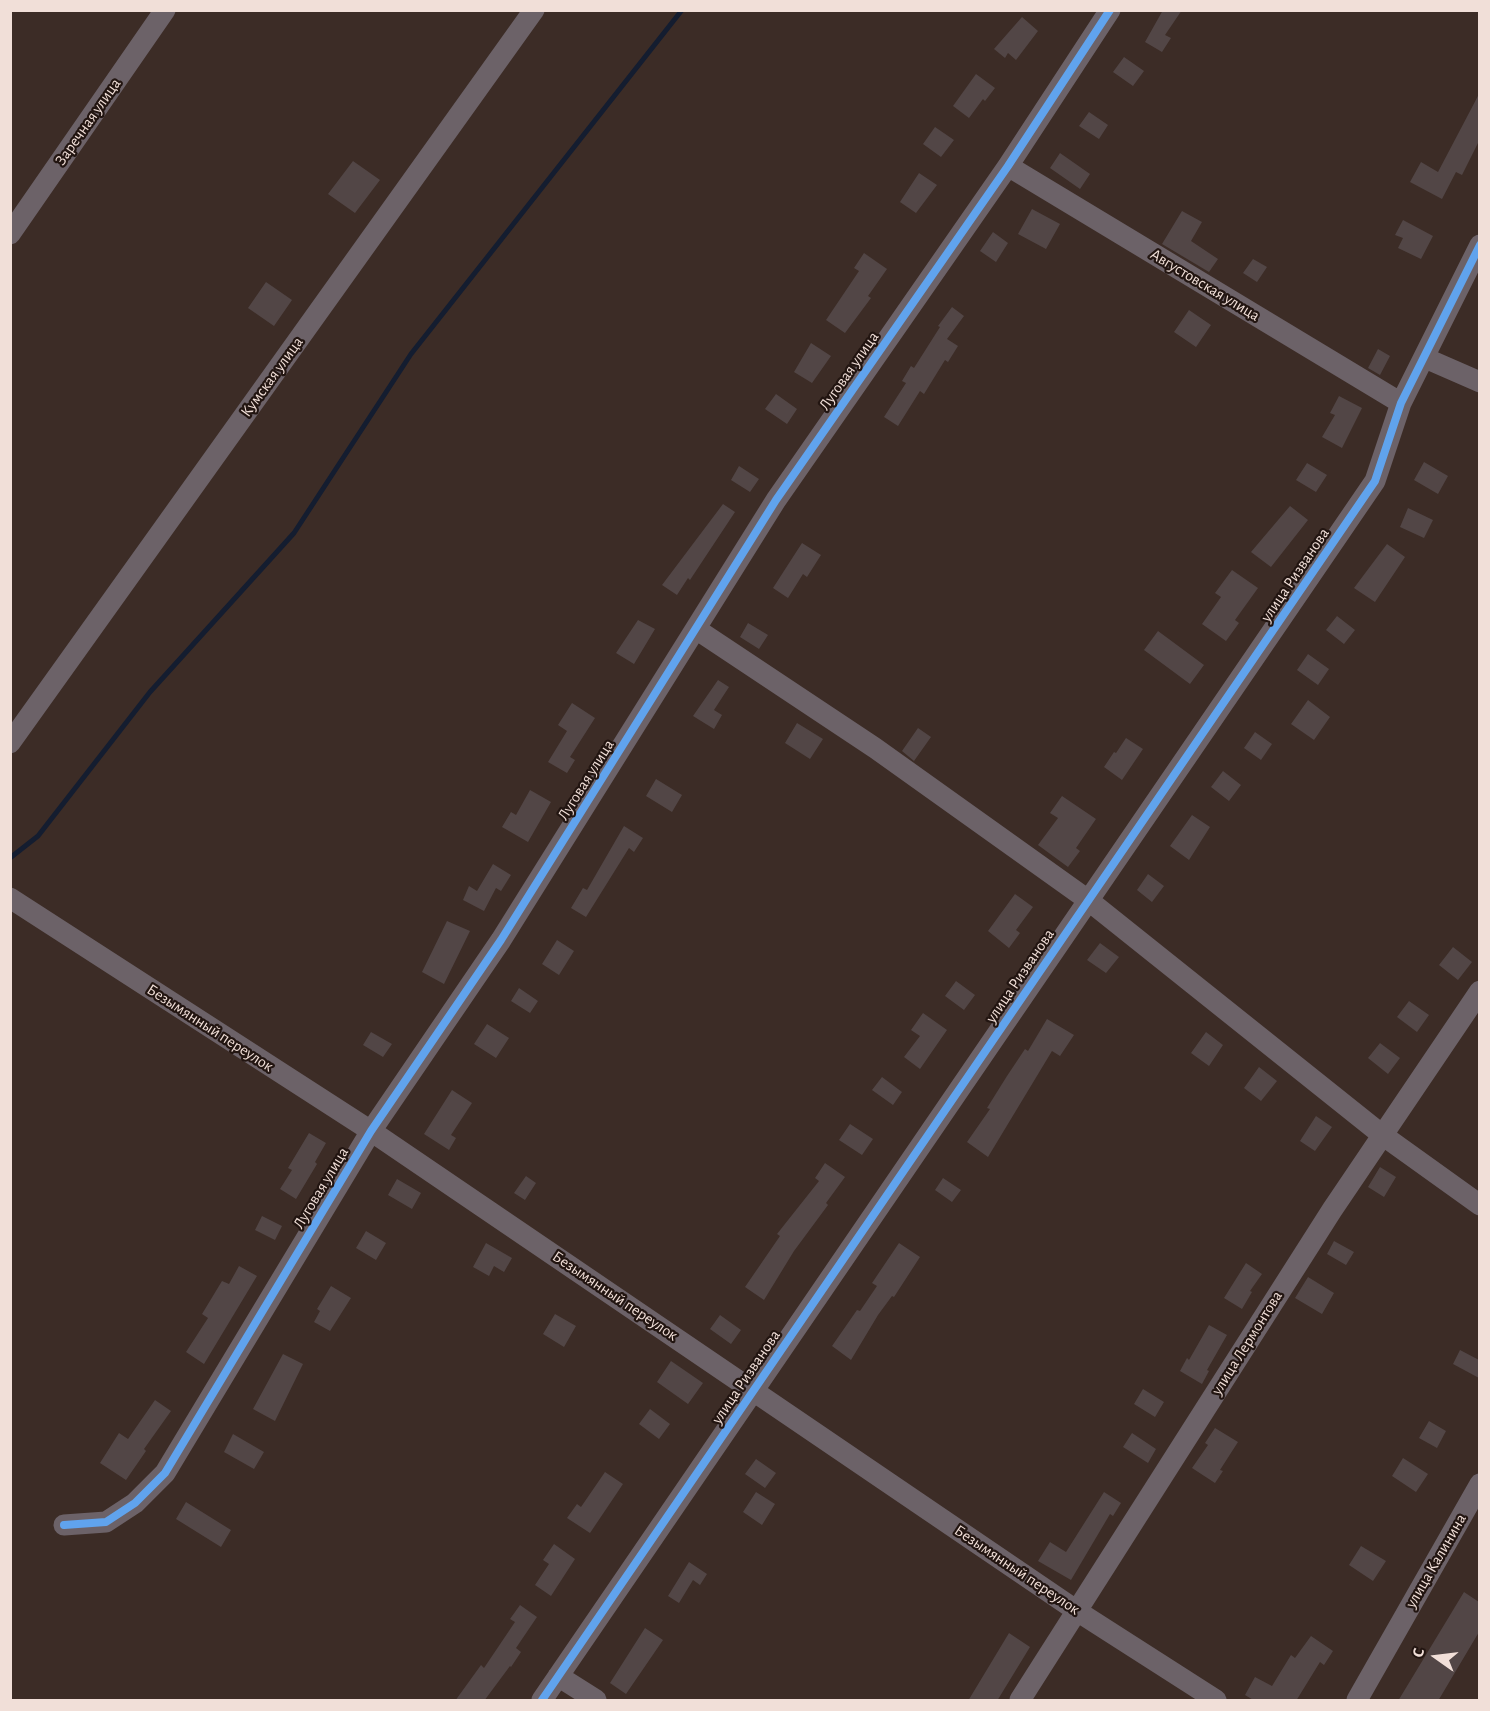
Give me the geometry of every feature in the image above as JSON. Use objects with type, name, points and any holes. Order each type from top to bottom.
[{"type":"street","name":"Заречная улица","points":[[10,234],[165,10]]},
{"type":"street","name":"Кумская улица","points":[[10,743],[534,10]]},
{"type":"street","name":"Луговая улица","points":[[64,1525],[106,1522],[135,1503],[165,1473],[371,1131],[501,940],[776,500],[1008,166],[1110,10]]},
{"type":"street","name":"Августовская улица","points":[[1008,166],[1401,403]]},
{"type":"street","name":"улица Ризванова","points":[[542,1701],[1375,481],[1401,403],[1479,245]]},
{"type":"street","points":[[1425,358],[1479,382]]},
{"type":"street","points":[[696,629],[875,748],[1088,900],[1382,1134],[1479,1205]]},
{"type":"street","name":"Безымянный переулок","points":[[10,898],[371,1131],[1077,1611],[1216,1701]]},
{"type":"street","name":"улица Лермонтова","points":[[1020,1701],[1382,1134],[1479,991]]},
{"type":"street","name":"улица Калинина","points":[[1357,1701],[1479,1484]]},
{"type":"street","points":[[558,1676],[596,1701]]},
{"type":"building","points":[[1163,10],[1182,10],[1165,35],[1171,38],[1162,52],[1145,42]]},
{"type":"building","points":[[1022,17],[1038,31],[1016,60],[1008,53],[1005,58],[994,49]]},
{"type":"building","points":[[1124,57],[1144,71],[1133,86],[1113,72]]},
{"type":"building","points":[[976,74],[995,88],[985,101],[983,99],[969,118],[953,106]]},
{"type":"building","points":[[1479,94],[1479,141],[1462,175],[1456,172],[1442,199],[1410,182],[1421,162],[1438,172]]},
{"type":"building","points":[[1089,112],[1108,125],[1099,139],[1079,126]]},
{"type":"building","points":[[935,127],[954,140],[941,157],[923,144]]},
{"type":"building","points":[[1060,153],[1090,174],[1080,189],[1050,168]]},
{"type":"building","points":[[353,161],[380,180],[355,213],[328,194]]},
{"type":"building","points":[[919,173],[937,185],[916,213],[900,202]]},
{"type":"building","points":[[1032,209],[1060,224],[1046,249],[1018,234]]},
{"type":"building","points":[[1182,211],[1202,222],[1191,241],[1218,259],[1209,272],[1162,244]]},
{"type":"building","points":[[1403,220],[1433,236],[1421,259],[1398,248],[1403,238],[1395,235]]},
{"type":"building","points":[[993,232],[1008,243],[996,262],[980,251]]},
{"type":"building","points":[[864,253],[887,269],[868,296],[871,298],[845,333],[826,320],[859,271],[854,268]]},
{"type":"building","points":[[1253,259],[1267,267],[1257,282],[1243,273]]},
{"type":"building","points":[[266,282],[292,300],[274,326],[248,308]]},
{"type":"building","points":[[952,307],[964,316],[947,339],[958,346],[948,362],[945,360],[924,394],[920,391],[898,426],[884,417],[906,383],[902,381],[911,366],[914,368],[940,327],[938,326]]},
{"type":"building","points":[[1189,310],[1211,325],[1196,347],[1174,332]]},
{"type":"building","points":[[811,343],[831,356],[812,383],[794,372]]},
{"type":"building","points":[[1378,349],[1390,356],[1380,375],[1368,368]]},
{"type":"building","points":[[776,394],[797,409],[787,424],[765,409]]},
{"type":"building","points":[[1339,396],[1362,408],[1342,448],[1322,437],[1335,415],[1330,413]]},
{"type":"building","points":[[1424,462],[1448,476],[1438,494],[1414,480]]},
{"type":"building","points":[[1307,463],[1327,475],[1316,492],[1296,480]]},
{"type":"building","points":[[739,466],[759,479],[750,492],[731,480]]},
{"type":"building","points":[[723,504],[735,512],[690,580],[688,578],[677,595],[662,585]]},
{"type":"building","points":[[1290,506],[1308,520],[1271,567],[1251,552]]},
{"type":"building","points":[[1408,508],[1433,520],[1424,538],[1400,527]]},
{"type":"building","points":[[802,543],[821,555],[807,577],[803,574],[788,598],[773,588]]},
{"type":"building","points":[[1387,544],[1405,557],[1375,602],[1354,588]]},
{"type":"building","points":[[1232,570],[1258,588],[1235,620],[1239,623],[1226,641],[1202,624],[1221,597],[1215,593]]},
{"type":"building","points":[[1337,616],[1355,630],[1344,644],[1326,630]]},
{"type":"building","points":[[638,620],[655,629],[634,664],[616,653]]},
{"type":"building","points":[[748,623],[768,635],[759,649],[740,637]]},
{"type":"building","points":[[1158,631],[1204,665],[1190,684],[1144,650]]},
{"type":"building","points":[[1308,654],[1329,669],[1318,685],[1297,670]]},
{"type":"building","points":[[718,680],[729,687],[714,710],[722,715],[714,729],[693,716]]},
{"type":"building","points":[[1308,700],[1330,717],[1314,740],[1291,724]]},
{"type":"building","points":[[572,703],[595,718],[570,757],[575,760],[567,773],[548,762],[567,731],[558,725]]},
{"type":"building","points":[[797,723],[823,739],[810,759],[785,743]]},
{"type":"building","points":[[918,728],[931,737],[914,761],[902,751]]},
{"type":"building","points":[[1255,732],[1272,744],[1261,760],[1244,748]]},
{"type":"building","points":[[1126,738],[1143,749],[1122,780],[1104,767]]},
{"type":"building","points":[[1223,771],[1241,785],[1229,801],[1211,787]]},
{"type":"building","points":[[656,779],[682,795],[672,812],[646,796]]},
{"type":"building","points":[[530,790],[551,802],[528,842],[502,827],[511,812],[516,815]]},
{"type":"building","points":[[1062,796],[1096,819],[1076,848],[1080,851],[1068,867],[1038,845],[1058,818],[1050,813]]},
{"type":"building","points":[[1192,815],[1210,827],[1189,860],[1170,846]]},
{"type":"building","points":[[624,826],[643,838],[634,852],[629,848],[586,917],[571,908],[583,888],[587,890]]},
{"type":"building","points":[[493,864],[511,875],[501,891],[496,888],[484,911],[463,900],[469,886],[477,891]]},
{"type":"building","points":[[1148,874],[1164,886],[1152,902],[1137,890]]},
{"type":"building","points":[[1015,894],[1033,907],[1016,930],[1020,933],[1009,948],[988,931]]},
{"type":"building","points":[[447,921],[470,931],[444,984],[422,972]]},
{"type":"building","points":[[557,940],[574,951],[559,975],[542,964]]},
{"type":"building","points":[[1100,943],[1119,957],[1106,973],[1087,960]]},
{"type":"building","points":[[1453,947],[1472,962],[1458,980],[1439,965]]},
{"type":"building","points":[[956,981],[975,995],[964,1010],[945,996]]},
{"type":"building","points":[[519,988],[538,1001],[530,1013],[511,1001]]},
{"type":"building","points":[[1409,1001],[1429,1015],[1417,1032],[1397,1017]]},
{"type":"building","points":[[923,1013],[947,1030],[920,1069],[904,1057],[920,1036],[911,1030]]},
{"type":"building","points":[[1047,1019],[1074,1035],[1060,1056],[1052,1051],[988,1157],[967,1142],[990,1109],[987,1108],[1007,1076],[1025,1049],[1028,1051]]},
{"type":"building","points":[[487,1024],[509,1038],[496,1058],[474,1044]]},
{"type":"building","points":[[371,1032],[392,1044],[383,1057],[363,1045]]},
{"type":"building","points":[[1206,1032],[1223,1045],[1209,1066],[1191,1053]]},
{"type":"building","points":[[1380,1043],[1400,1058],[1388,1074],[1368,1058]]},
{"type":"building","points":[[1259,1067],[1277,1081],[1261,1101],[1244,1088]]},
{"type":"building","points":[[882,1077],[902,1092],[893,1105],[872,1090]]},
{"type":"building","points":[[452,1090],[472,1103],[451,1135],[456,1138],[449,1150],[424,1134]]},
{"type":"building","points":[[1316,1116],[1332,1127],[1315,1151],[1300,1141]]},
{"type":"building","points":[[850,1124],[873,1139],[862,1155],[839,1140]]},
{"type":"building","points":[[309,1133],[326,1143],[315,1162],[317,1164],[296,1199],[280,1189],[292,1170],[288,1168]]},
{"type":"building","points":[[825,1163],[845,1177],[826,1203],[828,1205],[794,1251],[764,1300],[745,1287],[780,1236],[777,1234],[819,1181],[815,1178]]},
{"type":"building","points":[[1380,1167],[1396,1177],[1384,1197],[1368,1187]]},
{"type":"building","points":[[526,1176],[536,1183],[525,1200],[514,1193]]},
{"type":"building","points":[[943,1178],[961,1190],[952,1202],[935,1190]]},
{"type":"building","points":[[397,1179],[421,1193],[412,1209],[388,1195]]},
{"type":"building","points":[[262,1216],[282,1226],[275,1240],[255,1230]]},
{"type":"building","points":[[366,1231],[386,1243],[376,1260],[356,1248]]},
{"type":"building","points":[[1334,1241],[1354,1252],[1346,1265],[1327,1254]]},
{"type":"building","points":[[486,1243],[512,1258],[504,1272],[494,1266],[489,1276],[473,1267]]},
{"type":"building","points":[[899,1243],[920,1257],[894,1297],[892,1296],[878,1315],[851,1360],[832,1346],[877,1286],[872,1283]]},
{"type":"building","points":[[1246,1263],[1262,1274],[1250,1291],[1252,1292],[1242,1309],[1224,1298]]},
{"type":"building","points":[[239,1266],[257,1276],[204,1364],[186,1352],[208,1318],[202,1314],[222,1281],[229,1284]]},
{"type":"building","points":[[1308,1277],[1334,1293],[1322,1314],[1295,1298]]},
{"type":"building","points":[[331,1286],[351,1298],[330,1331],[314,1322],[320,1311],[317,1309]]},
{"type":"building","points":[[555,1314],[576,1326],[564,1347],[543,1334]]},
{"type":"building","points":[[720,1315],[741,1330],[731,1344],[710,1329]]},
{"type":"building","points":[[1209,1325],[1227,1335],[1207,1370],[1209,1371],[1202,1384],[1180,1371]]},
{"type":"building","points":[[1460,1350],[1479,1360],[1479,1378],[1453,1364]]},
{"type":"building","points":[[283,1354],[303,1364],[275,1421],[253,1409]]},
{"type":"building","points":[[671,1361],[703,1383],[688,1404],[657,1382]]},
{"type":"building","points":[[1143,1389],[1164,1402],[1155,1417],[1134,1404]]},
{"type":"building","points":[[155,1400],[171,1411],[144,1449],[146,1451],[126,1480],[100,1463],[119,1433],[128,1439]]},
{"type":"building","points":[[650,1409],[670,1424],[659,1439],[639,1424]]},
{"type":"building","points":[[1429,1421],[1446,1431],[1437,1448],[1419,1438]]},
{"type":"building","points":[[1215,1428],[1238,1442],[1220,1470],[1223,1471],[1215,1483],[1192,1468],[1208,1445],[1205,1443]]},
{"type":"building","points":[[1132,1433],[1156,1449],[1148,1463],[1123,1447]]},
{"type":"building","points":[[233,1434],[264,1452],[254,1469],[224,1452]]},
{"type":"building","points":[[1403,1458],[1428,1474],[1416,1492],[1392,1476]]},
{"type":"building","points":[[756,1459],[776,1473],[765,1488],[745,1474]]},
{"type":"building","points":[[605,1472],[623,1484],[590,1533],[567,1518],[577,1504],[581,1507]]},
{"type":"building","points":[[756,1492],[775,1504],[762,1525],[743,1512]]},
{"type":"building","points":[[1104,1492],[1121,1503],[1113,1516],[1110,1514],[1071,1580],[1038,1561],[1050,1542],[1066,1552]]},
{"type":"building","points":[[186,1502],[231,1530],[221,1547],[176,1519]]},
{"type":"building","points":[[554,1544],[575,1559],[551,1596],[535,1585],[549,1564],[543,1560]]},
{"type":"building","points":[[1361,1546],[1386,1561],[1373,1581],[1349,1565]]},
{"type":"building","points":[[689,1562],[707,1574],[700,1585],[693,1580],[679,1603],[668,1596]]},
{"type":"building","points":[[1464,1592],[1479,1602],[1479,1632],[1438,1701],[1398,1701]]},
{"type":"building","points":[[520,1605],[537,1617],[516,1648],[521,1652],[511,1667],[484,1701],[455,1701],[481,1665],[484,1668],[515,1622],[510,1619]]},
{"type":"building","points":[[645,1628],[663,1640],[626,1694],[610,1683]]},
{"type":"building","points":[[1009,1633],[1030,1647],[997,1701],[968,1701]]},
{"type":"building","points":[[1311,1636],[1333,1651],[1324,1665],[1320,1662],[1296,1701],[1255,1701],[1245,1695],[1255,1677],[1272,1686],[1291,1655],[1295,1658]]},
{"type":"waterway","points":[[10,858],[38,836],[150,692],[294,533],[411,354],[682,10]]},
{"type":"cycle path","points":[[64,1525],[106,1522],[135,1503],[165,1473],[371,1131],[501,940],[776,500],[1008,166],[1110,10]]},
{"type":"cycle path","points":[[542,1700],[1375,481],[1401,403],[1480,245]]}]
